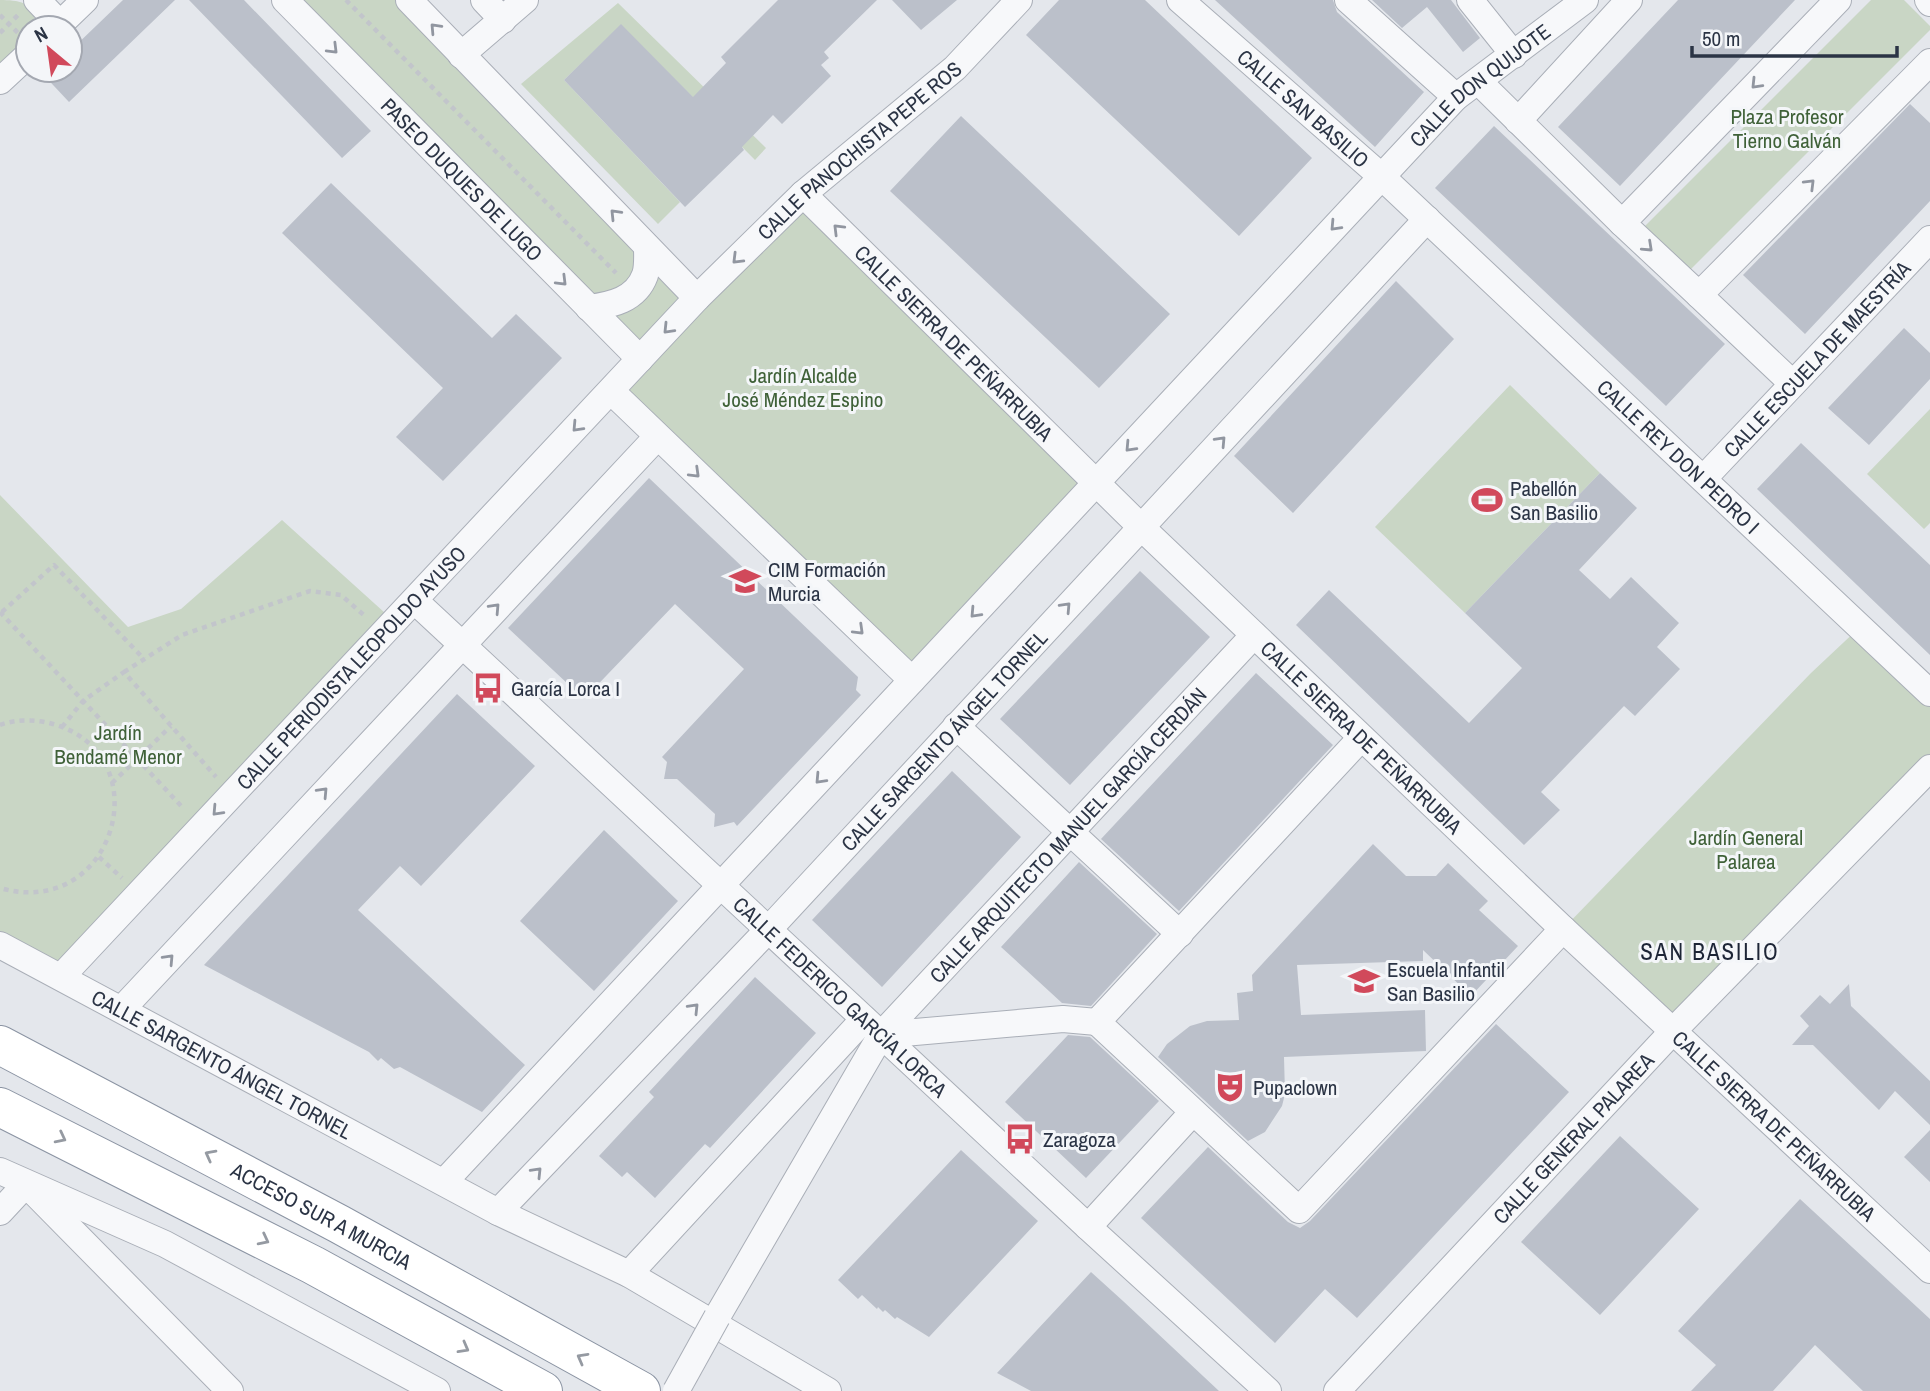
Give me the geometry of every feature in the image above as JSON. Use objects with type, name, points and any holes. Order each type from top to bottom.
[{"type":"highway","name":"ACCESO SUR A MURCIA","points":[[0,1045],[315,1211],[641,1391]]},
{"type":"highway","points":[[0,1107],[313,1265],[543,1391]]},
{"type":"street","points":[[37,0],[48,14]]},
{"type":"street","points":[[70,14],[85,0]]},
{"type":"street","name":"PASEO DUQUES DE LUGO","points":[[285,0],[640,359]]},
{"type":"street","points":[[409,0],[697,298]]},
{"type":"street","points":[[484,0],[503,20]]},
{"type":"street","points":[[460,55],[526,0]]},
{"type":"street","name":"CALLE PANOCHISTA PEPE ROS","points":[[640,359],[697,298],[803,194],[955,68],[1019,0]]},
{"type":"street","name":"CALLE SAN BASILIO","points":[[1180,0],[1427,219]]},
{"type":"street","points":[[1348,0],[1455,97]]},
{"type":"street","points":[[1470,0],[1514,55]]},
{"type":"street","name":"CALLE DON QUIJOTE","points":[[1382,177],[1455,97],[1585,0]]},
{"type":"street","points":[[1518,121],[1629,0]]},
{"type":"street","points":[[1622,223],[1838,0]]},
{"type":"street","points":[[1699,295],[1930,62]]},
{"type":"street","points":[[0,81],[14,64]]},
{"type":"street","points":[[1478,81],[1622,223],[1792,383]]},
{"type":"street","points":[[445,1181],[1382,177]]},
{"type":"street","name":"CALLE SIERRA DE PEÑARRUBIA","points":[[803,194],[1140,527],[1563,929],[1930,1270]]},
{"type":"street","name":"CALLE REY DON PEDRO I","points":[[1427,219],[1930,693]]},
{"type":"street","name":"CALLE SARGENTO ÁNGEL TORNEL","points":[[0,945],[445,1181],[498,1212],[768,930],[1427,219]]},
{"type":"street","name":"CALLE ESCUELA DE MAESTRÍA","points":[[1704,478],[1930,239]]},
{"type":"street","points":[[589,308],[615,305],[634,292],[646,275],[647,247]]},
{"type":"street","name":"CALLE PERIODISTA LEOPOLDO AYUSO","points":[[61,977],[640,359]]},
{"type":"street","points":[[611,391],[912,680]]},
{"type":"street","points":[[122,1009],[657,437]]},
{"type":"street","name":"CALLE FEDERICO GARCÍA LORCA","points":[[415,601],[1268,1391]]},
{"type":"street","name":"CALLE ARQUITECTO MANUEL GARCÍA CERDÁN","points":[[872,1027],[1071,831],[1254,635]]},
{"type":"street","points":[[956,726],[1180,934]]},
{"type":"street","points":[[1097,1022],[1362,738]]},
{"type":"street","name":"CALLE GENERAL PALAREA","points":[[1337,1391],[1673,1031],[1930,768]]},
{"type":"street","points":[[629,1274],[872,1027],[1063,1019],[1097,1022],[1299,1210],[1563,929]]},
{"type":"street","points":[[676,1391],[872,1027]]},
{"type":"street","points":[[1088,1227],[1193,1112]]},
{"type":"street","points":[[0,1171],[26,1184],[72,1217],[230,1391]]},
{"type":"street","points":[[0,1212],[26,1184]]},
{"type":"street","points":[[498,1212],[629,1274],[828,1391]]},
{"type":"street","points":[[72,1217],[164,1244],[437,1391]]},
{"type":"path","points":[[346,0],[634,292]]},
{"type":"path","points":[[0,15],[14,32]]},
{"type":"path","points":[[144,659],[54,565],[1,612],[202,828]]},
{"type":"path","points":[[62,727],[83,701],[182,635],[310,591],[341,595],[385,633]]},
{"type":"path","points":[[124,672],[232,795]]},
{"type":"path","points":[[0,725],[25,720],[44,722],[79,736],[105,765],[112,783],[115,811],[109,840],[99,857],[71,883],[33,893],[0,888]]},
{"type":"path","points":[[112,783],[171,726]]},
{"type":"green space","points":[[0,0],[21,2],[31,8],[34,14],[14,14],[14,53],[0,67]]},
{"type":"green space","name":"Jardín Alcalde José Méndez Espino","points":[[285,0],[409,0],[697,298],[803,194],[1095,484],[912,680],[611,391],[639,359]]},
{"type":"green space","name":"Plaza Profesor Tierno Galván","points":[[1871,0],[1904,0],[1930,26],[1930,30],[1689,271],[1645,226]]},
{"type":"green space","points":[[618,3],[766,148],[755,160],[621,25],[564,80],[680,202],[658,224],[521,84]]},
{"type":"green space","name":"Pabellón San Basilio","points":[[1510,385],[1600,473],[1465,613],[1375,527]]},
{"type":"green space","points":[[1930,409],[1930,523],[1924,529],[1867,474]]},
{"type":"green space","name":"Jardín Bendamé Menor","points":[[0,495],[128,627],[181,609],[282,520],[395,622],[61,977],[0,945]]},
{"type":"green space","name":"Jardín General Palarea","points":[[1860,627],[1930,693],[1930,768],[1673,1031],[1563,929],[1811,673]]},
{"type":"building","points":[[123,0],[175,0],[69,102],[52,84],[84,84],[84,38]]},
{"type":"building","points":[[189,0],[244,0],[371,131],[342,158]]},
{"type":"building","points":[[778,0],[877,0],[824,52],[829,58],[821,65],[831,76],[782,124],[773,115],[742,147],[744,150],[685,207],[564,80],[621,24],[693,97],[726,63],[721,57]]},
{"type":"building","points":[[892,0],[957,0],[921,30]]},
{"type":"building","points":[[1059,0],[1145,0],[1312,158],[1239,236],[1026,35]]},
{"type":"building","points":[[1215,0],[1333,0],[1337,12],[1424,92],[1375,147]]},
{"type":"building","points":[[1372,0],[1451,0],[1480,38],[1463,52],[1427,7],[1402,28]]},
{"type":"building","points":[[1678,0],[1795,0],[1620,186],[1558,127]]},
{"type":"building","points":[[1910,104],[1930,123],[1930,201],[1805,334],[1743,275]]},
{"type":"building","points":[[961,116],[1170,314],[1099,388],[890,191]]},
{"type":"building","points":[[1494,126],[1725,344],[1666,406],[1435,188]]},
{"type":"building","points":[[331,183],[492,338],[516,314],[562,358],[443,481],[396,437],[443,388],[282,233]]},
{"type":"building","points":[[1396,281],[1454,339],[1293,513],[1234,456]]},
{"type":"building","points":[[1904,328],[1930,353],[1930,379],[1869,445],[1828,408]]},
{"type":"building","points":[[1801,443],[1930,565],[1930,655],[1757,489]]},
{"type":"building","points":[[1600,473],[1637,508],[1579,570],[1610,599],[1631,577],[1679,623],[1657,647],[1680,669],[1635,716],[1624,706],[1541,792],[1560,810],[1524,845],[1296,625],[1329,590],[1469,723],[1522,668],[1465,613]]},
{"type":"building","points":[[649,478],[858,677],[856,690],[861,695],[737,826],[734,822],[714,827],[715,814],[677,779],[664,779],[667,762],[662,757],[744,669],[675,604],[584,699],[508,628]]},
{"type":"building","points":[[1140,571],[1210,637],[1070,785],[1000,719]]},
{"type":"building","points":[[1256,673],[1333,745],[1179,911],[1101,839]]},
{"type":"building","points":[[457,694],[535,766],[421,886],[400,866],[358,910],[525,1065],[482,1112],[400,1067],[394,1069],[381,1058],[378,1061],[369,1052],[204,965]]},
{"type":"building","points":[[952,771],[1021,837],[882,987],[812,920]]},
{"type":"building","points":[[604,830],[678,901],[594,991],[520,921]]},
{"type":"building","points":[[1373,844],[1406,876],[1436,876],[1448,863],[1488,901],[1479,910],[1518,946],[1471,996],[1423,950],[1423,961],[1297,965],[1301,1015],[1425,1010],[1426,1051],[1284,1057],[1285,1094],[1282,1106],[1265,1132],[1248,1141],[1158,1057],[1167,1044],[1190,1026],[1207,1021],[1239,1020],[1237,993],[1253,991],[1252,975]]},
{"type":"building","points":[[1079,862],[1157,934],[1091,1006],[1062,1003],[1001,947]]},
{"type":"building","points":[[755,977],[816,1033],[710,1148],[705,1144],[655,1198],[627,1172],[622,1177],[599,1156],[654,1097],[649,1092]]},
{"type":"building","points":[[1849,984],[1851,1006],[1930,1081],[1930,1125],[1895,1091],[1879,1110],[1813,1045],[1792,1045],[1809,1026],[1800,1016],[1820,995],[1830,1004]]},
{"type":"building","points":[[1496,1024],[1569,1092],[1357,1318],[1325,1289],[1275,1343],[1141,1218],[1208,1147],[1288,1222],[1300,1228],[1310,1221]]},
{"type":"building","points":[[1068,1035],[1090,1037],[1159,1101],[1086,1178],[1005,1102]]},
{"type":"building","points":[[1930,1130],[1930,1182],[1904,1157]]},
{"type":"building","points":[[1620,1136],[1699,1209],[1600,1315],[1521,1242]]},
{"type":"building","points":[[961,1150],[1038,1221],[929,1337],[897,1317],[895,1319],[885,1310],[883,1312],[878,1307],[877,1309],[862,1295],[858,1299],[838,1280]]},
{"type":"building","points":[[1800,1199],[1930,1319],[1930,1391],[1863,1391],[1815,1345],[1773,1391],[1691,1391],[1716,1365],[1678,1331]]},
{"type":"building","points":[[1091,1272],[1219,1391],[1031,1391],[997,1373]]},
{"type":"place","name":"Pabellón San Basilio","points":[[1487,500]]},
{"type":"place","name":"CIM Formación Murcia","points":[[745,581]]},
{"type":"place","name":"García Lorca I","points":[[488,688]]},
{"type":"place","name":"Escuela Infantil San Basilio","points":[[1364,981]]},
{"type":"place","name":"Pupaclown","points":[[1230,1087]]},
{"type":"place","name":"Zaragoza","points":[[1020,1139]]},
{"type":"district","name":"SAN BASILIO","points":[[1710,951]]}]
